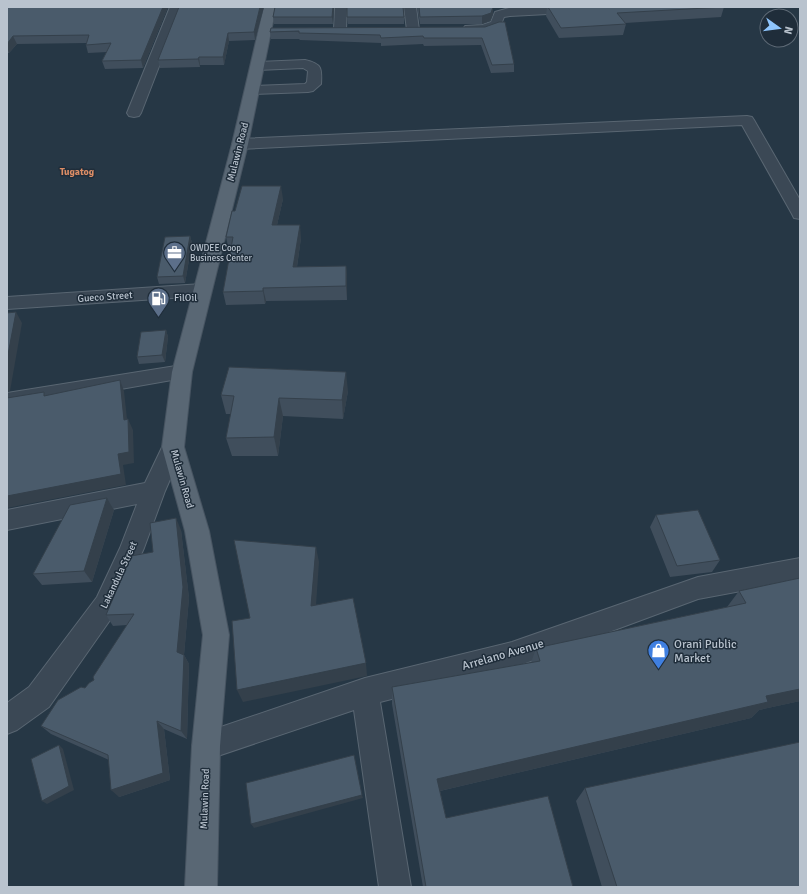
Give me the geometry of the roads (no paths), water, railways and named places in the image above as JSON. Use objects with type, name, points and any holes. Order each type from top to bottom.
[{"type":"main road","name":"Mulawin Road","points":[[201,887],[206,746],[216,636],[197,531],[172,448],[182,372],[240,144],[258,66],[273,30],[270,7]]},
{"type":"street","points":[[134,113],[176,7]]},
{"type":"street","points":[[340,29],[341,7]]},
{"type":"street","points":[[410,7],[413,30]]},
{"type":"street","points":[[460,29],[484,29],[490,27],[496,24],[499,15],[509,12],[536,9],[604,7]]},
{"type":"street","points":[[325,29],[355,29]]},
{"type":"street","points":[[399,30],[429,30]]},
{"type":"street","points":[[252,90],[308,88],[314,84],[315,69],[305,64],[258,66]]},
{"type":"street","points":[[240,144],[747,120],[800,214]]},
{"type":"street","name":"Gueco Street","points":[[7,303],[202,290]]},
{"type":"street","points":[[7,401],[182,372]]},
{"type":"street","name":"Lakandula Street","points":[[7,720],[39,697],[106,605],[132,548],[152,491],[172,448]]},
{"type":"street","points":[[7,520],[152,491]]},
{"type":"street","name":"Arrelano Avenue","points":[[206,746],[365,692],[512,655],[698,588],[800,569]]},
{"type":"street","points":[[365,692],[394,887]]},
{"type":"place","name":"OWDEE Coop Business Center","points":[[174,272]]},
{"type":"place","name":"FilOil","points":[[159,318]]},
{"type":"place","name":"Orani Public Market","points":[[659,670]]},
{"type":"district","name":"Tugatog","points":[[77,172]]}]
